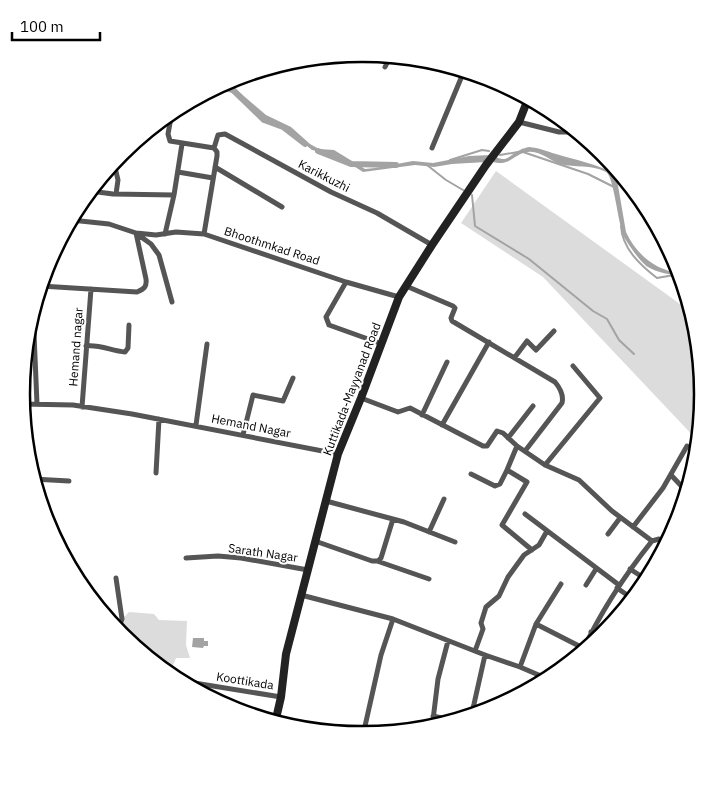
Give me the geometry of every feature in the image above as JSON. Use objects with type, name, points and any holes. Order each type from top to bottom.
[{"type":"main road","name":"Kuttikada-Mayyanad Road","points":[[277,715],[281,697],[286,654],[338,454],[399,297],[486,165],[519,122],[525,106]]},
{"type":"street","points":[[432,148],[461,78]]},
{"type":"street","points":[[519,122],[565,132]]},
{"type":"street","points":[[170,124],[168,138],[170,140],[182,144],[214,148],[217,152],[204,234]]},
{"type":"street","name":"Karikkuzhi","points":[[214,148],[218,135],[225,134],[331,192],[377,213],[432,245]]},
{"type":"street","points":[[165,234],[174,195],[182,144]]},
{"type":"street","points":[[215,166],[282,207]]},
{"type":"street","points":[[116,172],[118,180],[116,194]]},
{"type":"street","points":[[178,172],[213,178]]},
{"type":"street","points":[[99,192],[174,195]]},
{"type":"street","points":[[79,221],[110,224],[136,233],[151,244],[160,255],[172,302]]},
{"type":"street","name":"Bhoothmkad Road","points":[[136,233],[165,234],[176,232],[204,234],[346,282],[399,297]]},
{"type":"street","points":[[49,286],[137,292],[143,290],[146,286],[146,279],[136,233]]},
{"type":"street","points":[[346,282],[326,317],[329,325],[382,344]]},
{"type":"street","points":[[406,286],[453,306],[455,310],[451,318],[452,321],[555,382],[563,396],[560,406],[525,451]]},
{"type":"street","name":"Hemand nagar","points":[[82,407],[91,289]]},
{"type":"street","name":"Hemand Nagar","points":[[86,346],[98,346],[109,350],[125,352],[128,348],[129,325]]},
{"type":"street","points":[[515,357],[527,341],[536,350],[554,331]]},
{"type":"street","points":[[34,341],[37,404]]},
{"type":"street","points":[[442,425],[489,342]]},
{"type":"street","points":[[196,425],[207,344]]},
{"type":"street","points":[[422,414],[447,362]]},
{"type":"street","points":[[545,465],[600,398],[572,366]]},
{"type":"street","points":[[242,435],[253,395],[283,401],[293,378]]},
{"type":"street","points":[[361,398],[398,412],[410,408],[483,446],[487,446],[497,431],[503,433],[517,446],[545,465],[579,480],[620,518],[652,541]]},
{"type":"street","name":"Hemand Nagar","points":[[30,404],[82,407],[196,425],[338,454]]},
{"type":"street","points":[[508,438],[533,406]]},
{"type":"street","points":[[156,474],[159,419]]},
{"type":"street","points":[[471,474],[495,486],[500,484],[517,446]]},
{"type":"street","points":[[633,527],[663,488],[687,446]]},
{"type":"street","points":[[507,470],[527,482],[502,525],[532,550]]},
{"type":"street","points":[[671,475],[681,486]]},
{"type":"street","points":[[41,479],[69,481]]},
{"type":"street","points":[[429,532],[444,498]]},
{"type":"street","points":[[326,501],[393,519],[454,542]]},
{"type":"street","points":[[525,514],[627,594]]},
{"type":"street","points":[[608,534],[620,518]]},
{"type":"street","points":[[377,561],[381,558],[393,519]]},
{"type":"street","points":[[475,651],[483,629],[481,623],[486,608],[499,596],[508,577],[524,555],[539,545],[547,530]]},
{"type":"street","points":[[590,635],[630,569],[652,541],[660,540]]},
{"type":"street","points":[[315,542],[429,579]]},
{"type":"street","name":"Sarath Nagar","points":[[186,558],[218,556],[241,558],[308,570]]},
{"type":"street","points":[[586,586],[596,569]]},
{"type":"street","points":[[630,569],[640,576]]},
{"type":"street","points":[[116,578],[122,619],[121,622]]},
{"type":"street","points":[[520,667],[536,624],[561,584]]},
{"type":"street","points":[[301,595],[393,619],[485,656],[539,675]]},
{"type":"street","points":[[365,726],[381,655],[393,619]]},
{"type":"street","points":[[536,624],[577,647]]},
{"type":"street","points":[[439,717],[433,716],[438,678],[448,641]]},
{"type":"street","points":[[473,707],[485,656]]},
{"type":"street","name":"Koottikada","points":[[199,684],[281,697]]},
{"type":"shaded area","points":[[231,90],[239,92],[266,115],[291,127],[310,144],[319,149],[334,150],[365,169],[413,161],[433,163],[469,156],[491,155],[486,162],[434,167],[415,165],[363,172],[338,156],[312,150],[290,132],[264,119],[232,93],[227,92]]},
{"type":"shaded area","points":[[529,147],[539,149],[586,162],[607,170],[618,183],[626,232],[630,240],[647,260],[654,265],[670,271],[672,275],[648,267],[642,262],[624,237],[611,182],[606,172],[595,168],[560,164],[541,154],[532,152],[523,153],[503,163],[493,162],[496,157],[503,159],[521,149]]},
{"type":"shaded area","points":[[496,171],[682,305],[688,330],[693,373],[694,394],[691,434],[543,277],[461,223]]},
{"type":"shaded area","points":[[129,612],[154,614],[159,620],[187,621],[186,645],[190,658],[176,658],[172,667],[127,629],[124,626],[124,617]]},
{"type":"shaded area","points":[[193,638],[204,638],[204,641],[208,641],[208,646],[203,648],[192,647]]},
{"type":"waterway","points":[[232,89],[264,120],[283,127],[305,144]]},
{"type":"waterway","points":[[450,160],[482,150],[489,151]]},
{"type":"waterway","points":[[318,151],[351,164],[396,165]]},
{"type":"waterway","points":[[500,155],[518,152]]},
{"type":"waterway","points":[[523,152],[588,174],[614,187]]},
{"type":"waterway","points":[[427,165],[463,190]]},
{"type":"waterway","points":[[472,195],[475,226],[529,259],[593,311],[607,319],[619,340],[634,354]]},
{"type":"waterway","points":[[621,226],[628,249],[644,267],[657,278],[672,275]]}]
